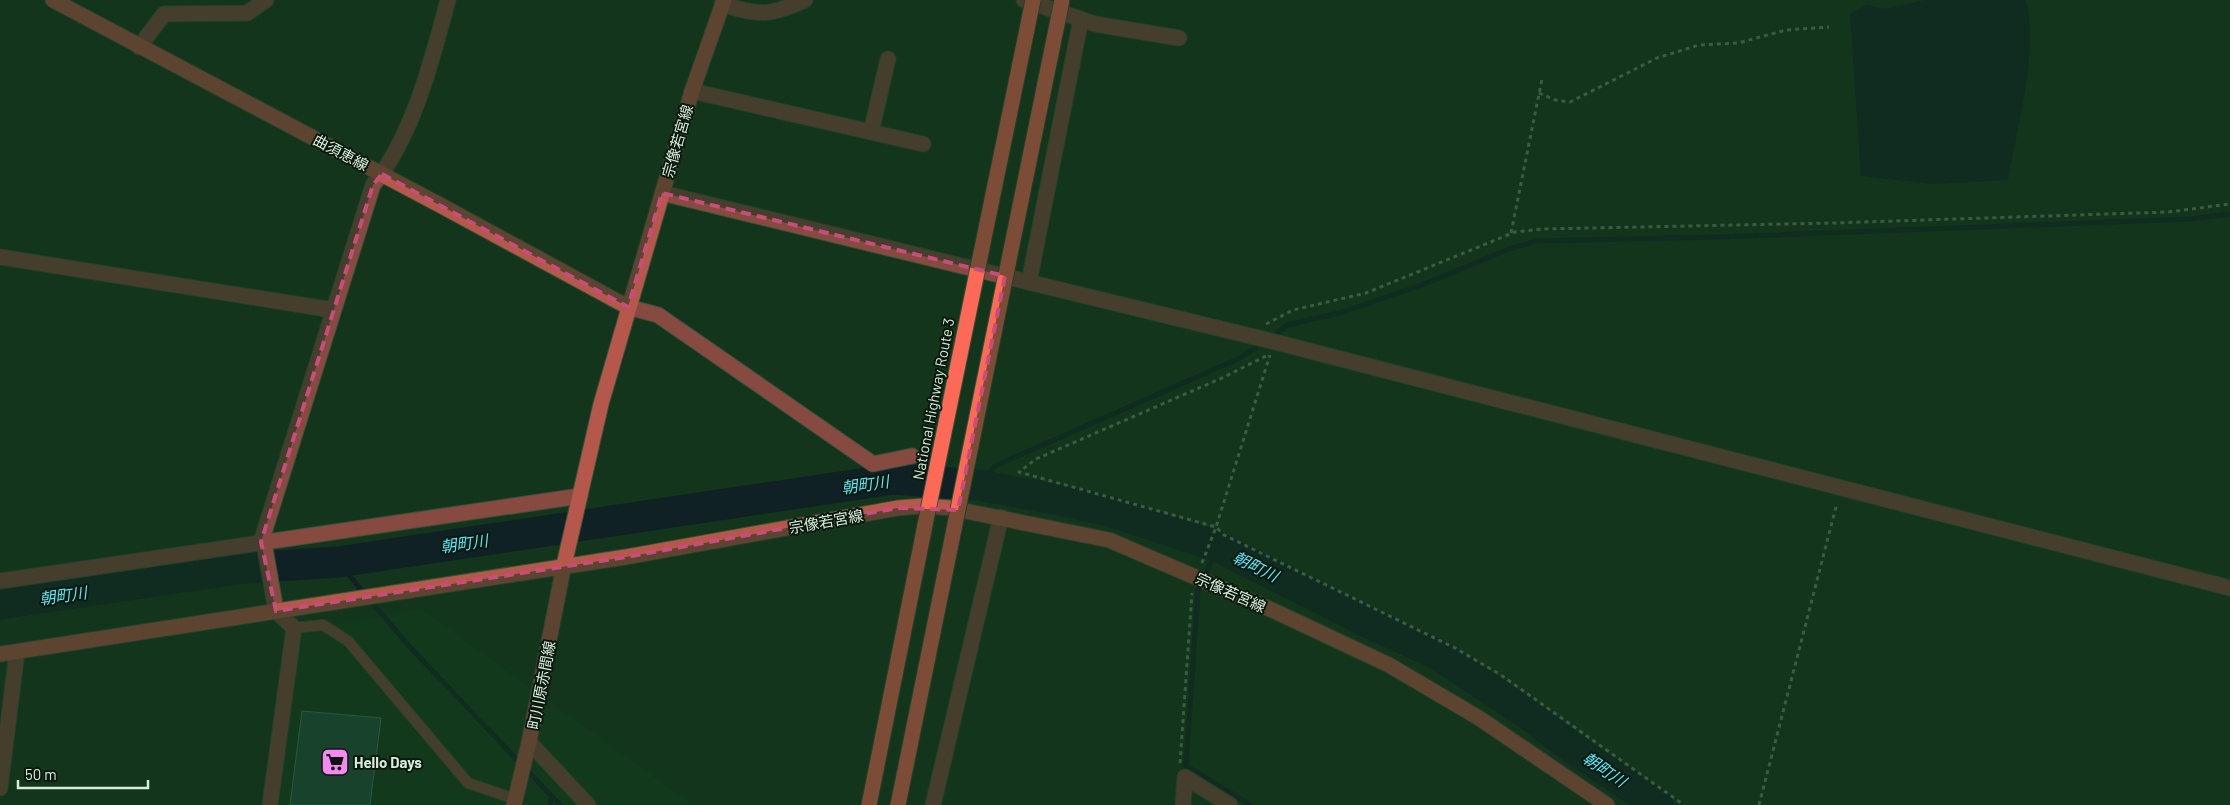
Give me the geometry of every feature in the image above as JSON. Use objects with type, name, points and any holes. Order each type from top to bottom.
[{"type":"highway","name":"National Highway Route 3","points":[[869,805],[1033,0]]},
{"type":"highway","points":[[898,805],[1062,0]]},
{"type":"main road","name":"曲須恵線","points":[[53,0],[628,307]]},
{"type":"main road","name":"宗像若宮線","points":[[723,2],[692,91],[628,307],[601,404],[564,565],[626,557],[898,508],[924,506],[950,508],[1001,517],[1110,540],[1196,576],[1389,665],[1479,718],[1607,805]]},
{"type":"main road","points":[[0,654],[276,612],[564,565]]},
{"type":"main road","name":"町川原赤間線","points":[[514,802],[529,742],[564,565]]},
{"type":"street","points":[[139,47],[164,14],[247,13],[266,0]]},
{"type":"street","points":[[270,805],[294,628],[276,612],[262,542],[373,185],[382,174],[416,108],[448,0]]},
{"type":"street","points":[[723,2],[751,14],[779,12],[805,0]]},
{"type":"street","points":[[1024,0],[1095,24],[1179,38]]},
{"type":"street","points":[[1029,282],[1082,19]]},
{"type":"street","points":[[871,132],[888,59]]},
{"type":"street","points":[[692,91],[923,144]]},
{"type":"street","points":[[662,193],[1249,335],[1274,348],[1840,488],[2230,588]]},
{"type":"street","points":[[0,258],[333,310]]},
{"type":"street","points":[[628,307],[658,315],[873,464],[912,456]]},
{"type":"street","points":[[0,581],[580,496]]},
{"type":"street","points":[[933,805],[1001,517]]},
{"type":"street","points":[[0,788],[17,652]]},
{"type":"street","points":[[529,742],[588,805]]},
{"type":"street","points":[[1183,805],[1185,777],[1230,805]]},
{"type":"lane","points":[[294,628],[323,625],[348,641],[468,783],[514,802]]},
{"type":"path","points":[[1539,93],[1555,100],[1570,102],[1657,58],[1699,45],[1738,44],[1786,30],[1830,27]]},
{"type":"path","points":[[1511,233],[1542,79]]},
{"type":"path","points":[[1249,335],[1293,310],[1366,294],[1511,233],[1542,229],[1833,223],[2168,212],[2230,204]]},
{"type":"path","points":[[1185,777],[1180,765],[1191,595],[1196,576],[1216,527],[1274,348]]},
{"type":"path","points":[[1274,348],[1222,378],[1036,459],[1019,472],[1216,527],[1224,535],[1455,648],[1501,675],[1684,805]]},
{"type":"path","points":[[1759,805],[1840,488]]},
{"type":"highlighted area","points":[[382,174],[628,307],[662,193],[1005,276],[958,510],[898,508],[626,557],[276,611],[261,542],[373,185]]},
{"type":"shaded area","points":[[1925,0],[2026,0],[2030,42],[2028,65],[2008,180],[1933,184],[1861,176],[1850,14],[1867,5],[1885,9]]},
{"type":"shaded area","points":[[421,609],[693,805],[277,805],[298,632]]},
{"type":"building","name":"Hello Days","points":[[302,711],[381,718],[370,805],[290,805]]},
{"type":"waterway","points":[[1270,338],[1288,325],[1343,312],[1427,283],[1506,250],[1537,241],[1718,237],[2191,219],[2230,214]]},
{"type":"waterway","points":[[978,485],[995,466],[1240,358],[1263,343]]},
{"type":"waterway","name":"朝町川","points":[[0,604],[245,568],[338,562],[893,479],[978,485],[1110,511],[1218,547],[1371,624],[1437,654],[1658,805]]},
{"type":"waterway","points":[[1218,547],[1198,590],[1186,766],[1250,805]]},
{"type":"waterway","points":[[338,562],[365,594]]},
{"type":"waterway","points":[[370,600],[408,645],[560,805]]},
{"type":"waterway","points":[[550,805],[552,796]]},
{"type":"place","name":"Hello Days","points":[[335,762]]}]
